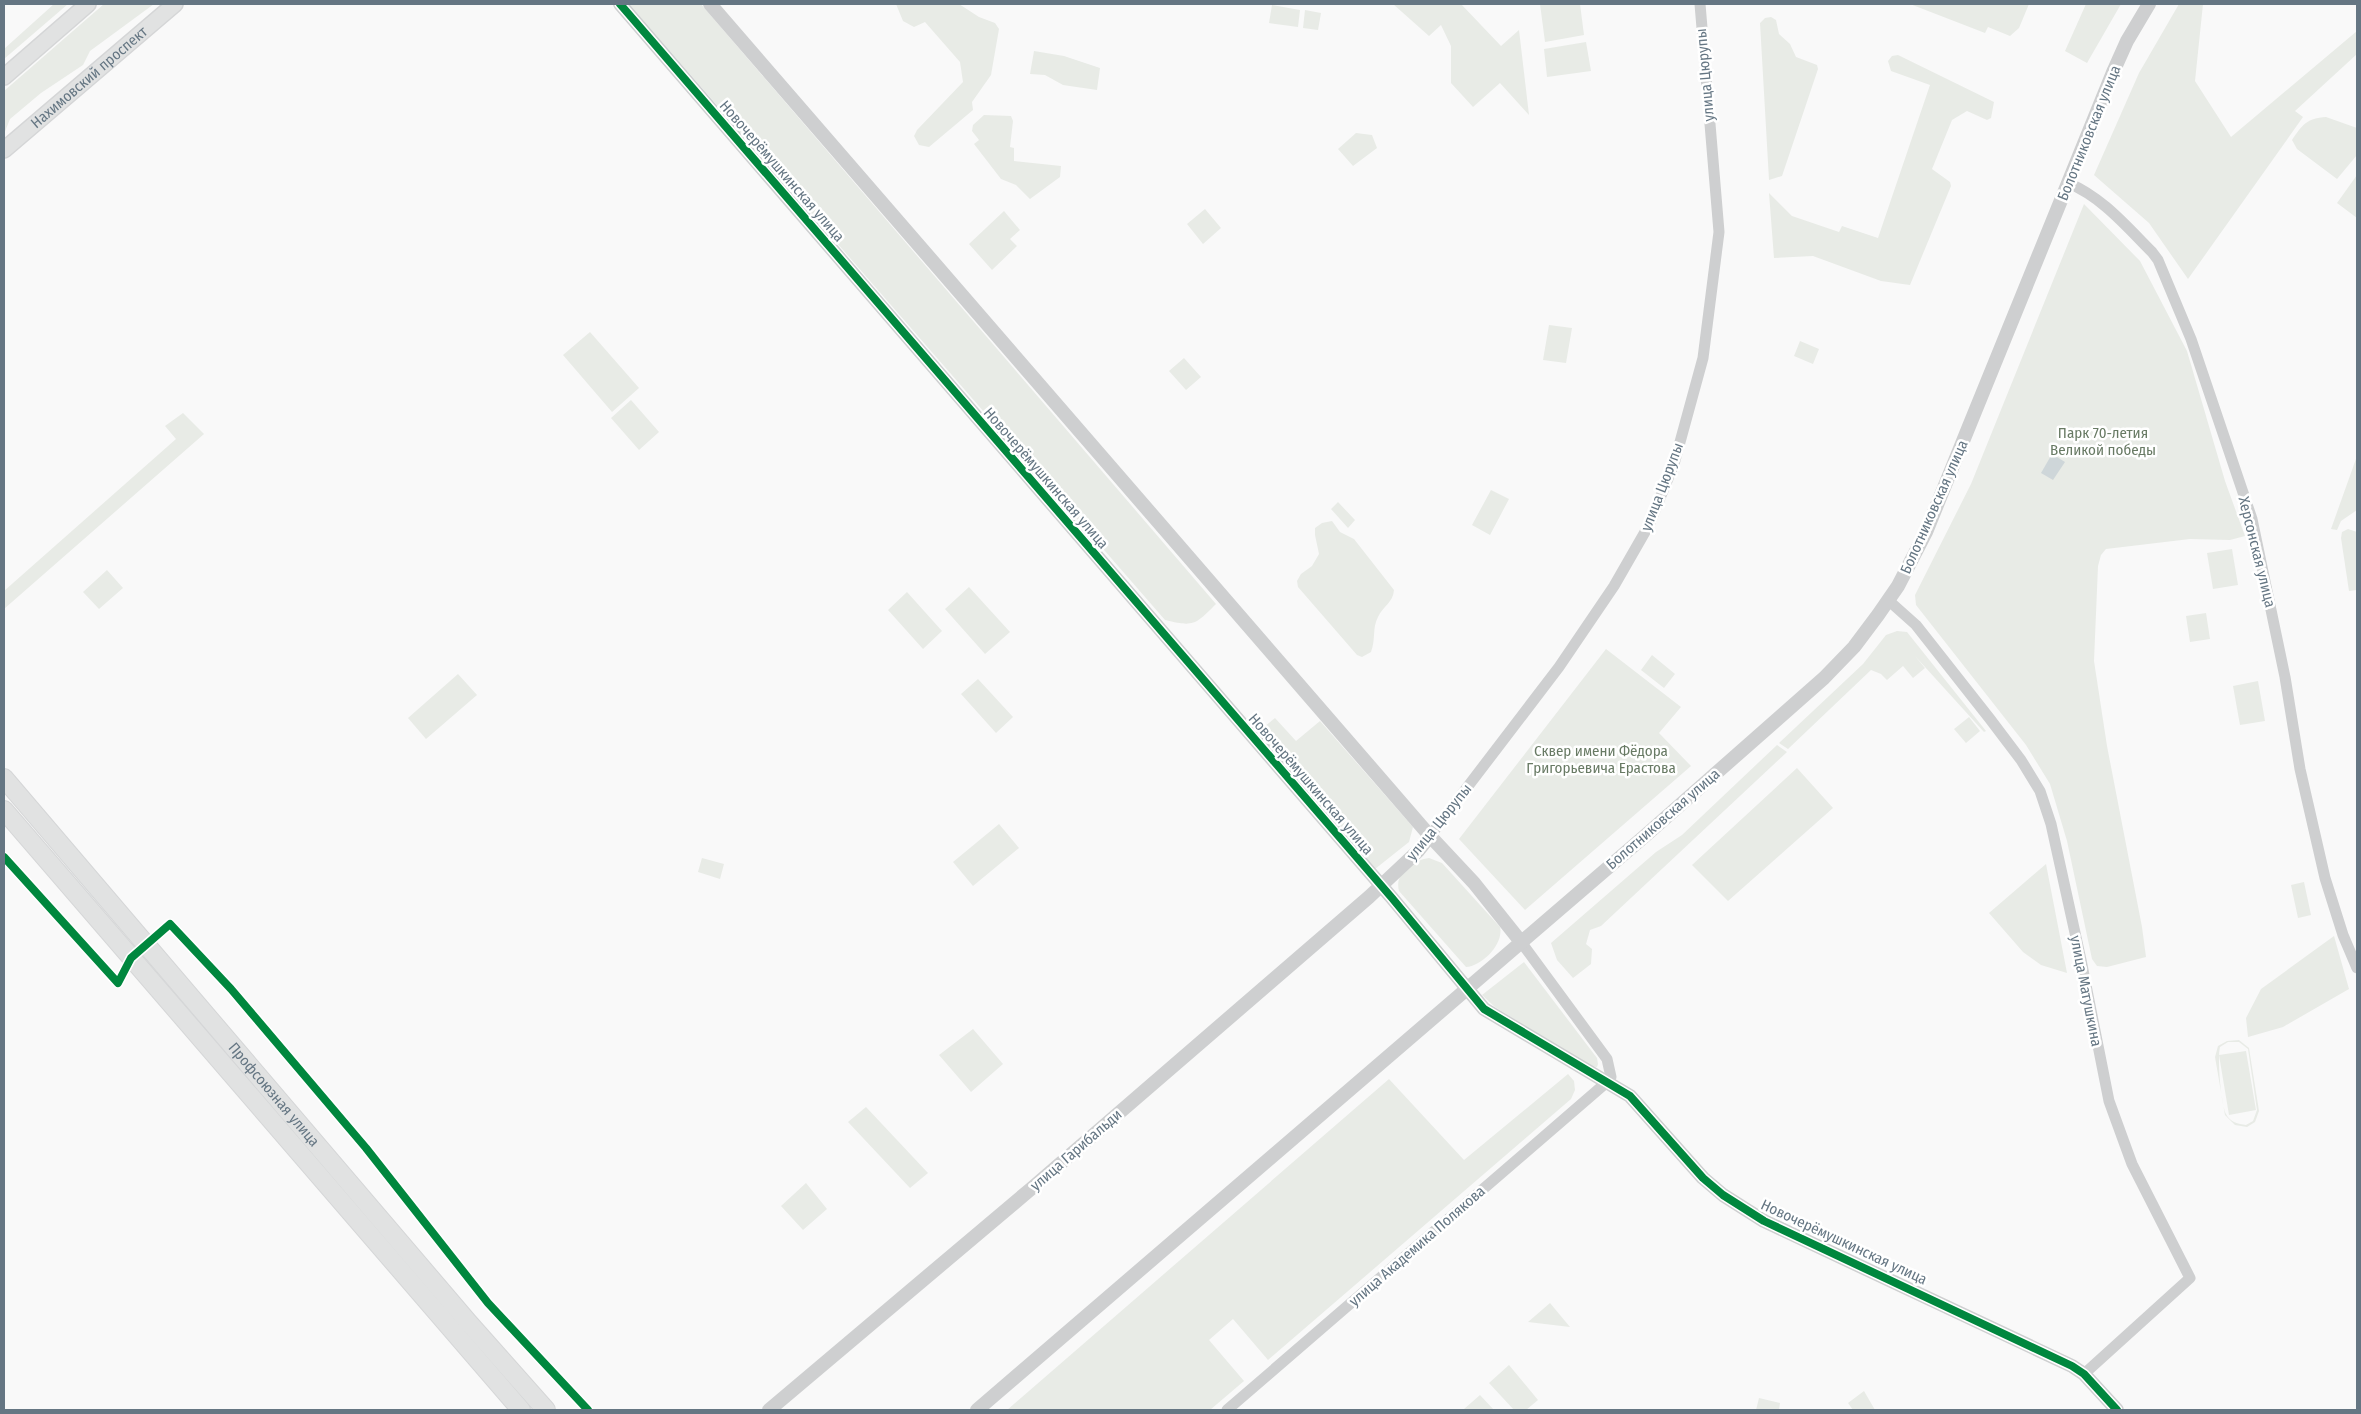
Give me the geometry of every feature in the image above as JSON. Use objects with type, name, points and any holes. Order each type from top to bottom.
[{"type":"main road","points":[[4,77],[88,4]]},
{"type":"main road","name":"Нахимовский проспект","points":[[4,150],[175,4]]},
{"type":"main road","name":"Профсоюзная улица","points":[[4,778],[468,1322],[546,1410]]},
{"type":"main road","name":"Профсоюзная улица","points":[[4,810],[521,1410]]},
{"type":"street","name":"Новочерёмушкинская улица","points":[[620,4],[1491,1014],[1630,1096],[1714,1188],[1764,1221],[1947,1306],[2084,1374],[2117,1410]]},
{"type":"street","points":[[710,4],[1430,836],[1474,883],[1521,942],[1607,1059],[1610,1077],[1607,1082]]},
{"type":"street","name":"улица Цюрупы","points":[[1381,886],[1418,852],[1559,667],[1629,562],[1649,525],[1674,464],[1703,358],[1718,232],[1700,4]]},
{"type":"street","name":"Болотниковская улица","points":[[1521,942],[1824,678],[1854,647],[1888,600],[1916,555],[1942,497],[2114,70],[2127,41],[2149,4]]},
{"type":"street","name":"Херсонская улица","points":[[2068,183],[2093,195],[2152,252],[2158,260],[2191,339],[2252,519],[2283,668],[2300,769],[2324,870],[2343,935],[2357,968]]},
{"type":"street","name":"улица Матушкина","points":[[1888,600],[1916,625],[2021,760],[2040,791],[2051,824],[2109,1100],[2132,1164],[2190,1278],[2084,1374]]},
{"type":"street","name":"улица Гарибальди","points":[[770,1410],[1032,1188],[1381,886]]},
{"type":"street","points":[[977,1410],[1521,942]]},
{"type":"street","name":"улица Академика Полякова","points":[[1228,1410],[1607,1082]]},
{"type":"green space","points":[[54,4],[68,4],[4,59],[4,49]]},
{"type":"green space","points":[[104,4],[154,4],[90,51],[83,65],[41,93],[10,119],[4,134],[4,91]]},
{"type":"green space","points":[[629,4],[701,4],[1216,604],[1209,611],[1198,620],[1188,624],[1165,620]]},
{"type":"green space","points":[[896,4],[959,4],[979,17],[995,23],[999,29],[991,75],[972,102],[973,110],[929,147],[919,145],[914,136],[917,130],[963,82],[960,62],[925,22],[914,27],[903,21]]},
{"type":"green space","points":[[1393,4],[1461,4],[1501,46],[1519,30],[1529,115],[1500,83],[1473,107],[1451,83],[1451,46],[1441,25],[1429,36]]},
{"type":"green space","points":[[1540,4],[1580,4],[1584,35],[1545,42]]},
{"type":"green space","points":[[1910,4],[2029,4],[2019,28],[2010,36],[1988,27],[1985,33]]},
{"type":"green space","points":[[2086,4],[2121,4],[2087,63],[2065,51]]},
{"type":"green space","points":[[2179,4],[2203,4],[2195,81],[2231,137],[2357,31],[2357,54],[2295,111],[2303,117],[2188,279],[2149,223],[2094,175],[2139,73]]},
{"type":"green space","points":[[1272,5],[1300,10],[1298,27],[1269,23]]},
{"type":"green space","points":[[1305,10],[1321,13],[1318,30],[1303,28]]},
{"type":"green space","points":[[1771,17],[1776,20],[1779,34],[1790,44],[1796,57],[1817,65],[1818,69],[1782,176],[1769,180],[1760,23],[1765,18]]},
{"type":"green space","points":[[1586,42],[1591,71],[1547,77],[1544,49]]},
{"type":"green space","points":[[1034,51],[1064,56],[1100,68],[1097,90],[1063,85],[1045,75],[1030,74]]},
{"type":"green space","points":[[1898,55],[1994,102],[1991,118],[1987,120],[1967,111],[1952,120],[1932,169],[1950,182],[1951,186],[1910,285],[1881,281],[1813,256],[1774,258],[1769,193],[1792,216],[1839,232],[1842,226],[1878,238],[1930,85],[1891,71],[1888,61],[1892,56]]},
{"type":"green space","points":[[984,115],[1011,116],[1013,121],[1010,147],[1014,148],[1014,161],[1061,166],[1060,177],[1030,199],[1016,185],[1001,179],[974,144],[979,140],[972,131],[973,125]]},
{"type":"green space","points":[[2326,117],[2357,128],[2357,155],[2337,179],[2297,149],[2292,140],[2306,123],[2314,119]]},
{"type":"green space","points":[[1356,133],[1372,135],[1377,148],[1353,166],[1338,149]]},
{"type":"green space","points":[[2357,175],[2357,218],[2337,203]]},
{"type":"green space","name":"Парк 70-летия Великой победы","points":[[2084,204],[2140,261],[2187,351],[2225,481],[2245,536],[2230,540],[2190,539],[2106,549],[2101,555],[2098,566],[2094,661],[2107,746],[2142,927],[2146,957],[2107,967],[2097,966],[2092,959],[2067,841],[2050,784],[2026,745],[1916,605],[1915,595],[1971,484]]},
{"type":"green space","points":[[1205,209],[1221,228],[1203,244],[1187,224]]},
{"type":"green space","points":[[1004,211],[1020,230],[1010,239],[1017,246],[992,270],[969,244]]},
{"type":"green space","points":[[1549,325],[1572,328],[1566,363],[1543,360]]},
{"type":"green space","points":[[590,332],[639,388],[612,412],[563,355]]},
{"type":"green space","points":[[1800,341],[1819,349],[1813,364],[1794,356]]},
{"type":"green space","points":[[1184,358],[1201,377],[1186,390],[1169,371]]},
{"type":"green space","points":[[631,400],[659,432],[639,450],[611,418]]},
{"type":"green space","points":[[183,413],[204,434],[4,609],[4,591],[176,439],[165,426]]},
{"type":"green space","points":[[2357,456],[2357,510],[2341,521],[2337,530],[2331,529]]},
{"type":"green space","points":[[1491,490],[1509,499],[1490,535],[1472,525]]},
{"type":"green space","points":[[1338,502],[1355,520],[1348,528],[1331,509]]},
{"type":"green space","points":[[1332,521],[1340,532],[1354,539],[1394,590],[1392,598],[1376,621],[1371,652],[1362,657],[1357,655],[1298,587],[1297,581],[1301,574],[1312,566],[1319,554],[1315,528],[1322,523]]},
{"type":"green space","points":[[2348,529],[2357,532],[2357,590],[2349,591],[2341,538],[2342,532]]},
{"type":"green space","points":[[2232,549],[2238,585],[2213,589],[2207,553]]},
{"type":"green space","points":[[107,570],[123,588],[99,609],[83,592]]},
{"type":"green space","points":[[969,587],[1010,632],[985,654],[945,609]]},
{"type":"green space","points":[[907,592],[942,631],[923,649],[888,610]]},
{"type":"green space","points":[[2206,613],[2210,639],[2190,642],[2186,616]]},
{"type":"green space","points":[[1897,631],[1907,632],[1986,731],[1984,732],[1915,656],[1925,668],[1913,678],[1903,666],[1887,680],[1881,674],[1871,670],[1788,749],[1779,743],[1863,664],[1886,635]]},
{"type":"green space","name":"Сквер имени Фёдора Григорьевича Ерастова","points":[[1606,649],[1681,707],[1659,733],[1691,766],[1525,910],[1459,839]]},
{"type":"green space","points":[[1652,655],[1675,674],[1664,688],[1641,670]]},
{"type":"green space","points":[[458,674],[477,695],[426,739],[408,718]]},
{"type":"green space","points":[[978,679],[1013,717],[996,733],[961,694]]},
{"type":"green space","points":[[2258,681],[2265,721],[2240,725],[2233,686]]},
{"type":"green space","points":[[1969,717],[1980,731],[1966,743],[1954,729]]},
{"type":"green space","points":[[1275,718],[1296,741],[1320,721],[1413,827],[1409,842],[1375,869],[1261,741],[1269,733],[1264,727]]},
{"type":"green space","points":[[1777,745],[1787,752],[1601,926],[1590,930],[1586,944],[1592,949],[1591,964],[1573,978],[1557,960],[1551,943],[1656,852],[1682,835]]},
{"type":"green space","points":[[1797,768],[1833,808],[1728,901],[1692,865]]},
{"type":"green space","points":[[999,824],[1019,848],[973,886],[953,862]]},
{"type":"green space","points":[[702,858],[724,864],[720,879],[698,872]]},
{"type":"green space","points":[[1429,858],[1442,863],[1500,927],[1499,940],[1495,947],[1479,963],[1466,967],[1399,891],[1399,879],[1406,868],[1417,861]]},
{"type":"green space","points":[[2046,864],[2067,973],[2041,965],[2023,952],[1989,913]]},
{"type":"green space","points":[[2304,882],[2311,915],[2298,918],[2291,885]]},
{"type":"green space","points":[[2334,936],[2349,989],[2283,1027],[2248,1037],[2246,1018],[2261,989]]},
{"type":"green space","points":[[1524,962],[1597,1058],[1597,1067],[1589,1066],[1495,1007],[1482,995]]},
{"type":"green space","points":[[973,1029],[1003,1064],[971,1092],[939,1055]]},
{"type":"green space","points":[[2239,1040],[2249,1048],[2259,1111],[2255,1122],[2247,1127],[2235,1125],[2225,1115],[2224,1109],[2232,1121],[2246,1125],[2253,1121],[2257,1110],[2248,1049],[2239,1042],[2228,1042],[2220,1047],[2219,1070],[2222,1100],[2215,1057],[2218,1046],[2227,1041]]},
{"type":"green space","points":[[2246,1051],[2256,1110],[2229,1115],[2219,1055]]},
{"type":"green space","points":[[1568,1074],[1574,1081],[1575,1090],[1571,1099],[1268,1360],[1233,1319],[1209,1340],[1244,1381],[1210,1410],[1007,1410],[1389,1079],[1464,1160]]},
{"type":"green space","points":[[866,1107],[928,1173],[910,1188],[848,1122]]},
{"type":"green space","points":[[806,1183],[827,1209],[803,1230],[781,1206]]},
{"type":"green space","points":[[1550,1303],[1570,1327],[1528,1322]]},
{"type":"green space","points":[[1509,1365],[1538,1400],[1526,1410],[1514,1410],[1489,1383]]},
{"type":"green space","points":[[1864,1391],[1875,1410],[1853,1410],[1848,1403]]},
{"type":"green space","points":[[1480,1395],[1494,1410],[1464,1409]]},
{"type":"green space","points":[[1759,1398],[1780,1403],[1779,1410],[1756,1410]]},
{"type":"shaded area","points":[[2052,454],[2065,462],[2053,480],[2041,473]]},
{"type":"cycle path","points":[[620,4],[1392,898],[1484,1009],[1630,1096],[1703,1178],[1723,1195],[1764,1221],[2072,1366],[2084,1374],[2117,1410]]},
{"type":"cycle path","points":[[4,857],[118,983],[131,958],[170,924],[231,989],[366,1148],[488,1303],[588,1410]]}]
